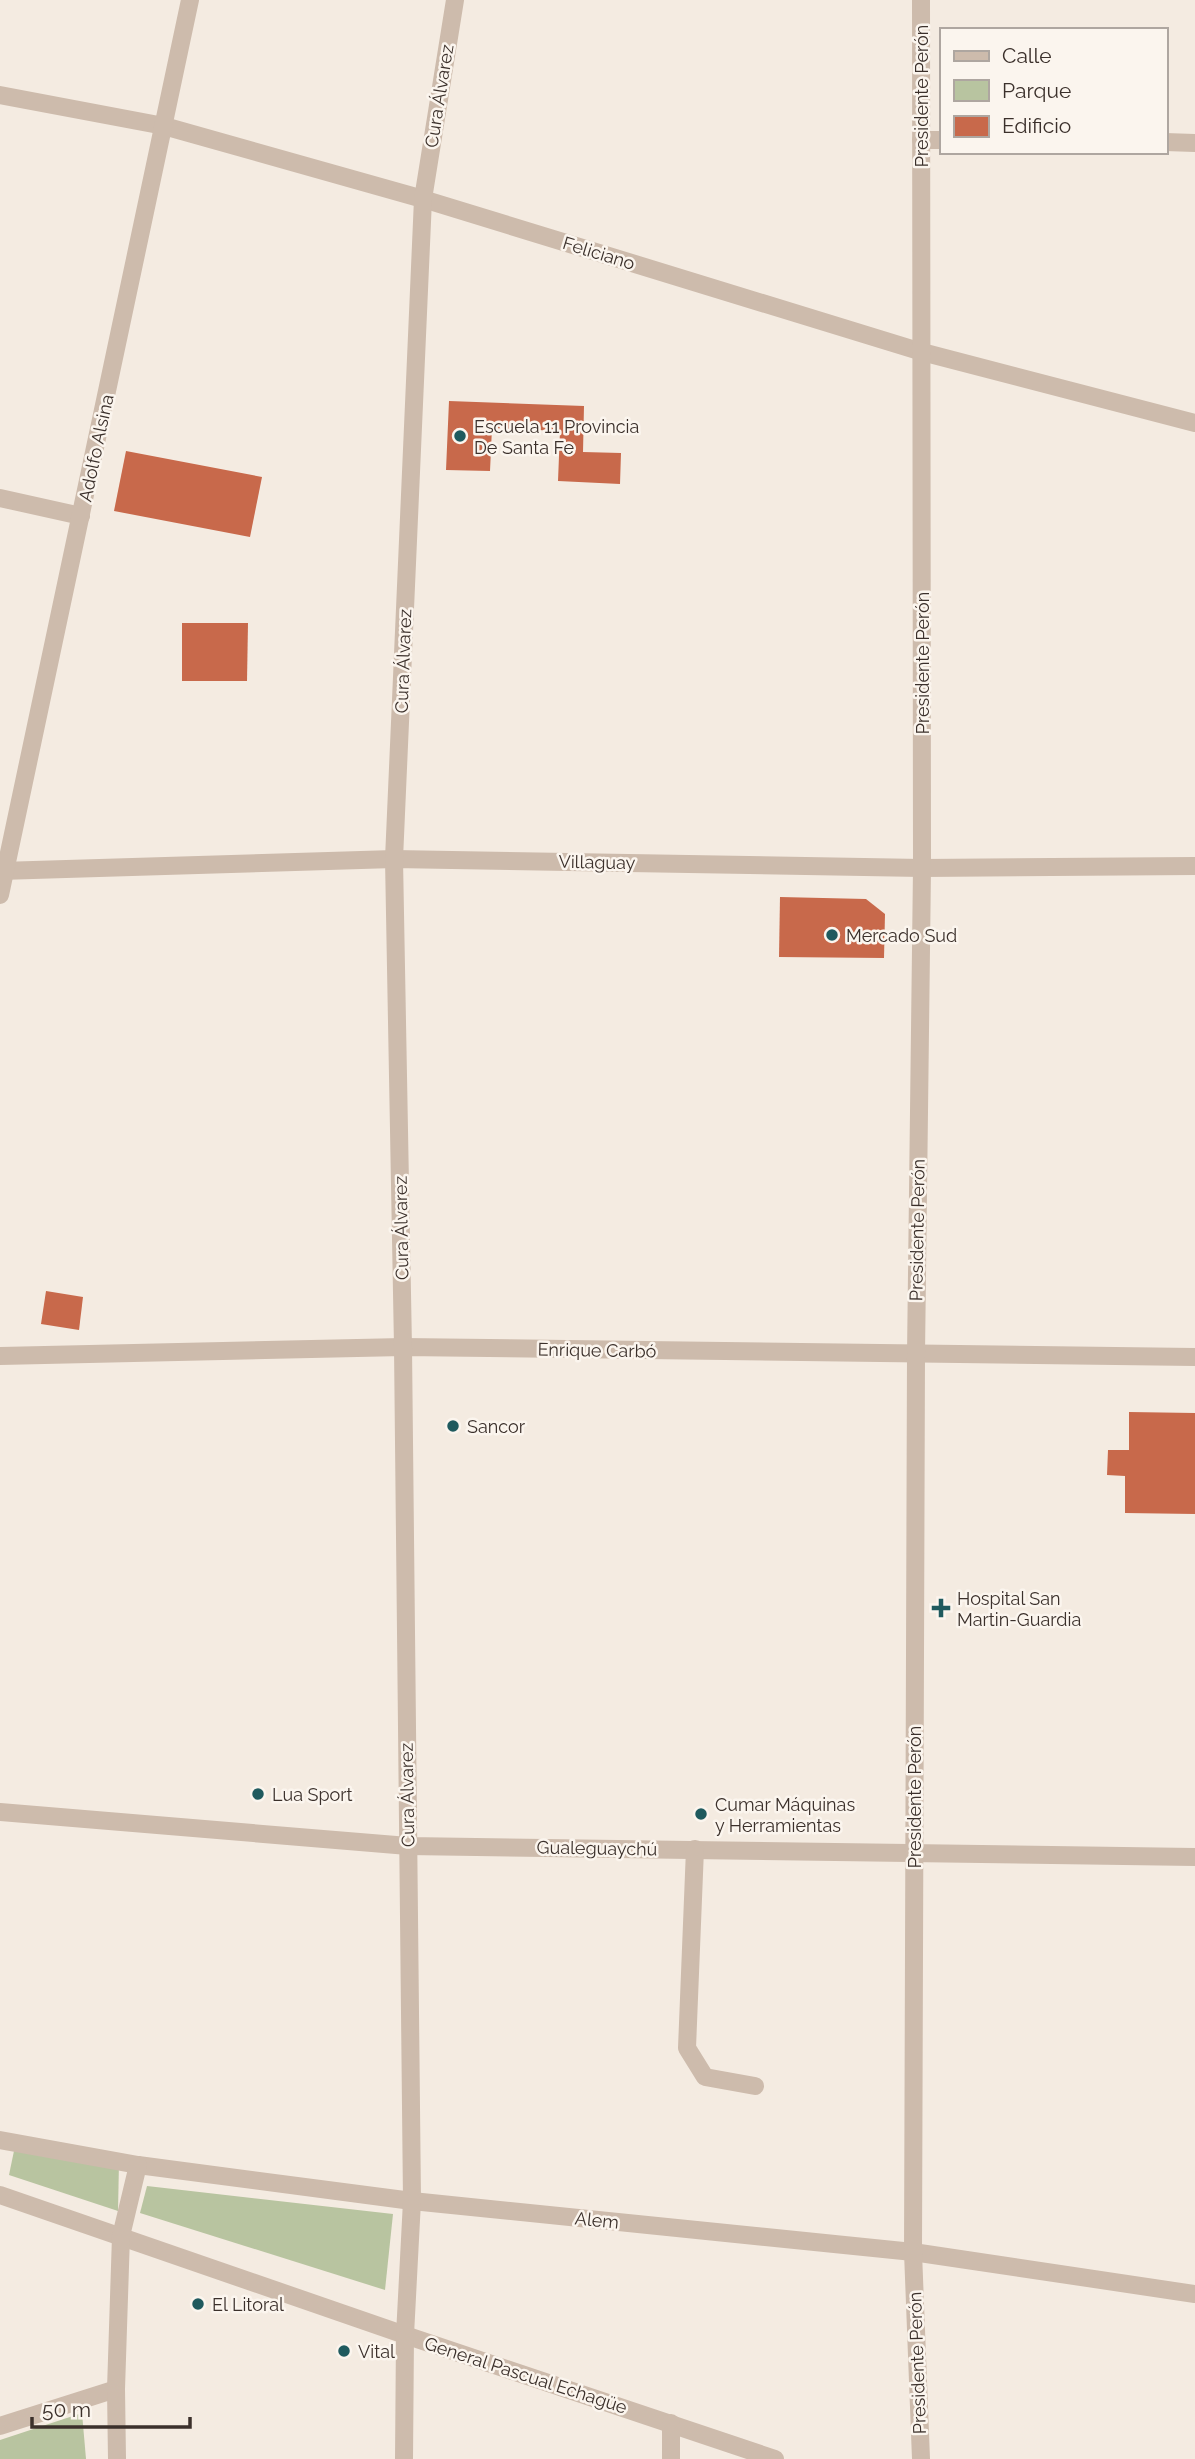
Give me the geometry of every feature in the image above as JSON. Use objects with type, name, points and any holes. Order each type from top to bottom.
[{"type":"street","name":"Adolfo Alsina","points":[[0,895],[190,0]]},
{"type":"street","name":"Cura Álvarez","points":[[404,2459],[405,2335],[411,2201],[403,1348],[394,859],[423,199],[455,0]]},
{"type":"street","name":"Presidente Perón","points":[[921,0],[922,868],[916,1355],[913,2252],[921,2459]]},
{"type":"street","name":"Feliciano","points":[[0,95],[164,126],[423,199],[922,352],[1195,422]]},
{"type":"street","points":[[921,140],[940,140]]},
{"type":"street","points":[[1167,142],[1195,143]]},
{"type":"street","points":[[0,498],[81,516]]},
{"type":"street","name":"Villaguay","points":[[3,871],[394,859],[922,868],[1195,866]]},
{"type":"street","name":"Enrique Carbó","points":[[0,1356],[403,1348],[1195,1357]]},
{"type":"street","name":"Gualeguaychú","points":[[0,1812],[408,1846],[1195,1857]]},
{"type":"street","points":[[695,1849],[687,2048],[705,2077],[755,2086]]},
{"type":"street","name":"Alem","points":[[0,2140],[138,2165],[411,2201],[913,2252],[1195,2294]]},
{"type":"street","points":[[117,2459],[116,2389],[121,2236],[138,2165]]},
{"type":"street","name":"General Pascual Echagüe","points":[[0,2194],[405,2335],[775,2459]]},
{"type":"street","points":[[0,2426],[116,2389]]},
{"type":"street","points":[[671,2423],[671,2459]]},
{"type":"green space","points":[[15,2146],[119,2162],[118,2211],[9,2175]]},
{"type":"green space","points":[[147,2186],[393,2214],[385,2290],[140,2213]]},
{"type":"green space","points":[[82,2413],[86,2459],[0,2459],[0,2440]]},
{"type":"building","points":[[449,401],[584,406],[583,452],[621,453],[620,484],[558,481],[560,431],[492,428],[490,471],[446,470]]},
{"type":"building","points":[[126,451],[262,477],[250,537],[114,511]]},
{"type":"building","points":[[182,623],[248,623],[247,681],[182,681]]},
{"type":"building","name":"Mercado Sud","points":[[780,897],[866,899],[885,914],[884,958],[779,957]]},
{"type":"building","points":[[46,1291],[83,1297],[79,1330],[41,1324]]},
{"type":"building","points":[[1129,1412],[1195,1413],[1195,1514],[1125,1513],[1125,1476],[1107,1475],[1108,1450],[1129,1450]]},
{"type":"place","name":"Escuela 11 Provincia De Santa Fe","points":[[460,436]]},
{"type":"place","name":"Mercado Sud","points":[[832,935]]},
{"type":"place","name":"Sancor","points":[[453,1426]]},
{"type":"place","name":"Hospital San Martin-Guardia","points":[[941,1608]]},
{"type":"place","name":"Lua Sport","points":[[258,1794]]},
{"type":"place","name":"Cumar Máquinas y Herramientas","points":[[701,1814]]},
{"type":"place","name":"El Litoral","points":[[198,2304]]},
{"type":"place","name":"Vital","points":[[344,2351]]}]
